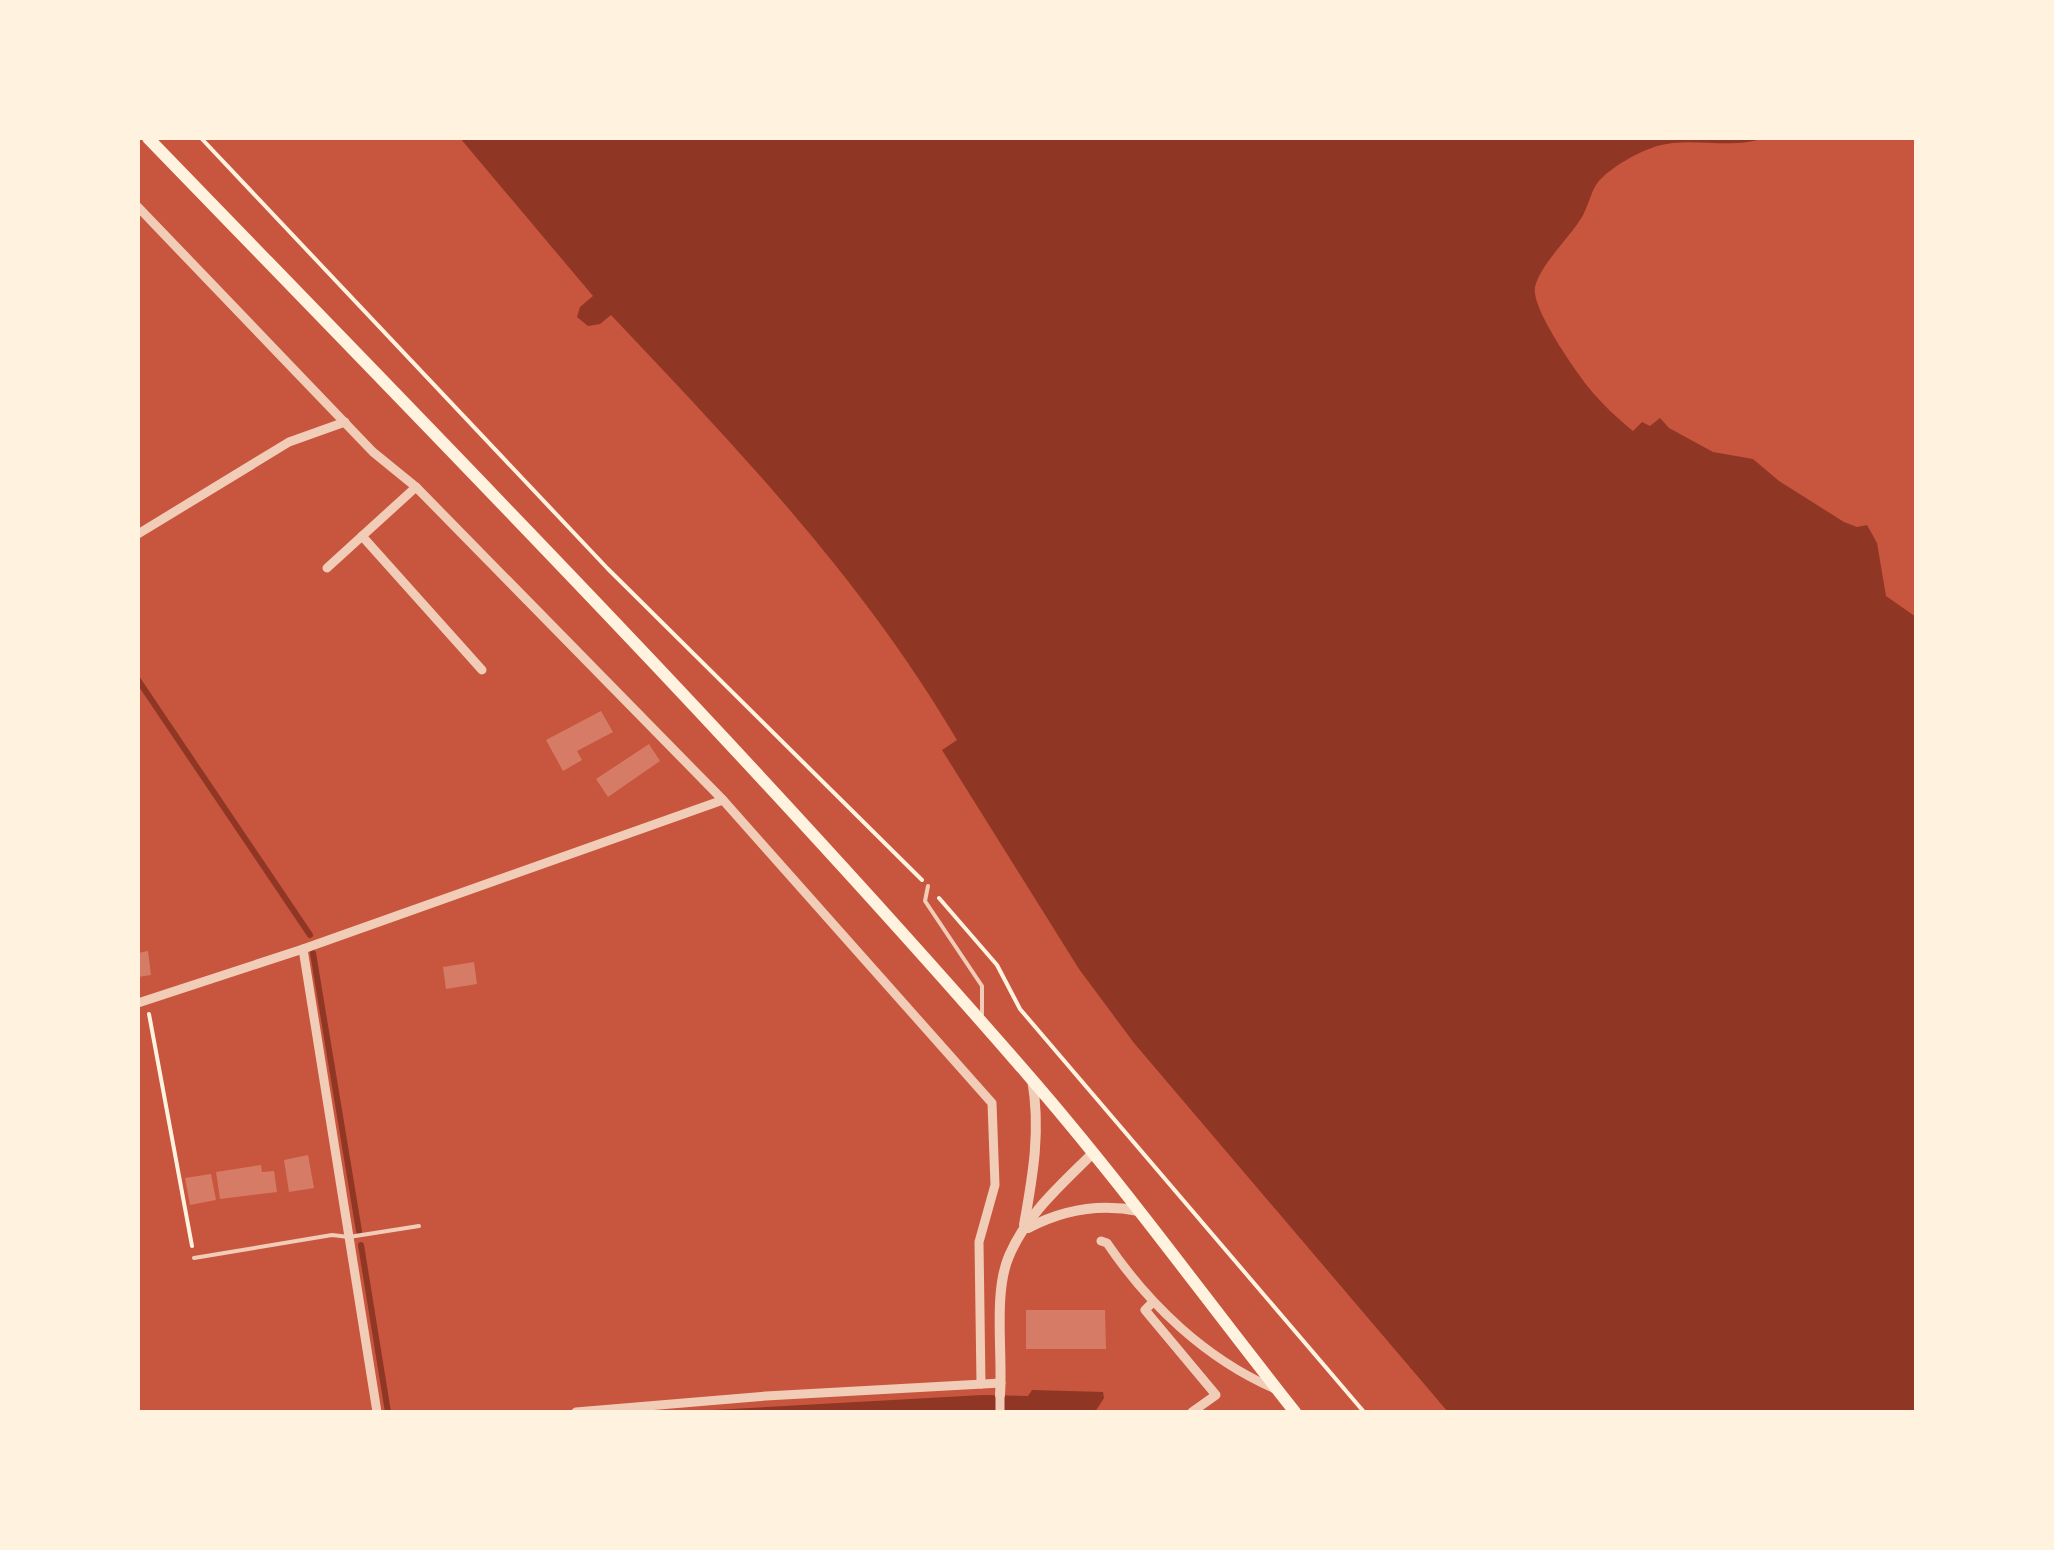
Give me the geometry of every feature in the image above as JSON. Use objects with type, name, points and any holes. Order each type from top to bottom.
[{"type":"main road","points":[[148,138],[627,633],[826,846],[1032,1079],[1296,1412]]},
{"type":"street","points":[[138,206],[374,452],[416,487],[723,800],[992,1103],[995,1185],[979,1242],[980,1384]]},
{"type":"street","points":[[138,534],[289,442],[345,422]]},
{"type":"street","points":[[327,568],[416,487]]},
{"type":"street","points":[[362,536],[482,670]]},
{"type":"street","points":[[142,1001],[723,800]]},
{"type":"street","points":[[303,948],[378,1412]]},
{"type":"street","points":[[1023,1231],[1033,1182],[1038,1115],[1032,1079]]},
{"type":"street","points":[[1000,1412],[1002,1299],[1007,1258],[1045,1201],[1092,1154]]},
{"type":"street","points":[[1023,1231],[1074,1210],[1110,1206],[1139,1211]]},
{"type":"street","points":[[1101,1240],[1152,1303],[1238,1373],[1278,1390]]},
{"type":"street","points":[[1152,1303],[1145,1310],[1216,1396],[1192,1412]]},
{"type":"street","points":[[576,1412],[980,1384],[1000,1389]]},
{"type":"lane","points":[[928,886],[925,901],[982,986],[982,1023]]},
{"type":"lane","points":[[194,1258],[332,1235],[349,1237],[419,1226]]},
{"type":"path","points":[[201,138],[608,569],[928,886],[997,965],[1020,1009],[1364,1412]]},
{"type":"path","points":[[142,1001],[194,1258]]},
{"type":"shaded area","points":[[460,138],[1764,138],[1738,143],[1670,143],[1617,166],[1598,182],[1582,217],[1538,278],[1536,297],[1574,368],[1627,426],[1633,431],[1642,422],[1650,426],[1660,418],[1669,428],[1713,452],[1753,459],[1779,481],[1844,522],[1857,527],[1867,525],[1877,543],[1886,596],[1916,617],[1916,1412],[1448,1412],[1134,1043],[1079,969],[942,750],[957,740],[920,681],[839,570],[751,466],[611,315],[600,324],[588,326],[577,317],[580,307],[593,296]]},
{"type":"shaded area","points":[[1032,1390],[1103,1392],[1104,1398],[1095,1412],[676,1412],[983,1395],[1028,1396]]},
{"type":"building","points":[[601,711],[613,732],[577,751],[582,760],[563,771],[546,740]]},
{"type":"building","points":[[649,744],[660,761],[608,797],[596,779]]},
{"type":"building","points":[[148,951],[151,975],[138,977],[138,953]]},
{"type":"building","points":[[474,962],[477,984],[446,989],[443,967]]},
{"type":"building","points":[[308,1155],[314,1188],[289,1192],[284,1160]]},
{"type":"building","points":[[261,1165],[262,1172],[274,1171],[277,1192],[220,1199],[216,1172]]},
{"type":"building","points":[[211,1174],[216,1200],[190,1205],[185,1178]]},
{"type":"building","points":[[1026,1310],[1105,1310],[1106,1349],[1026,1349]]},
{"type":"waterway","points":[[138,680],[310,935]]},
{"type":"waterway","points":[[313,953],[359,1231]]},
{"type":"waterway","points":[[361,1245],[388,1412]]}]
